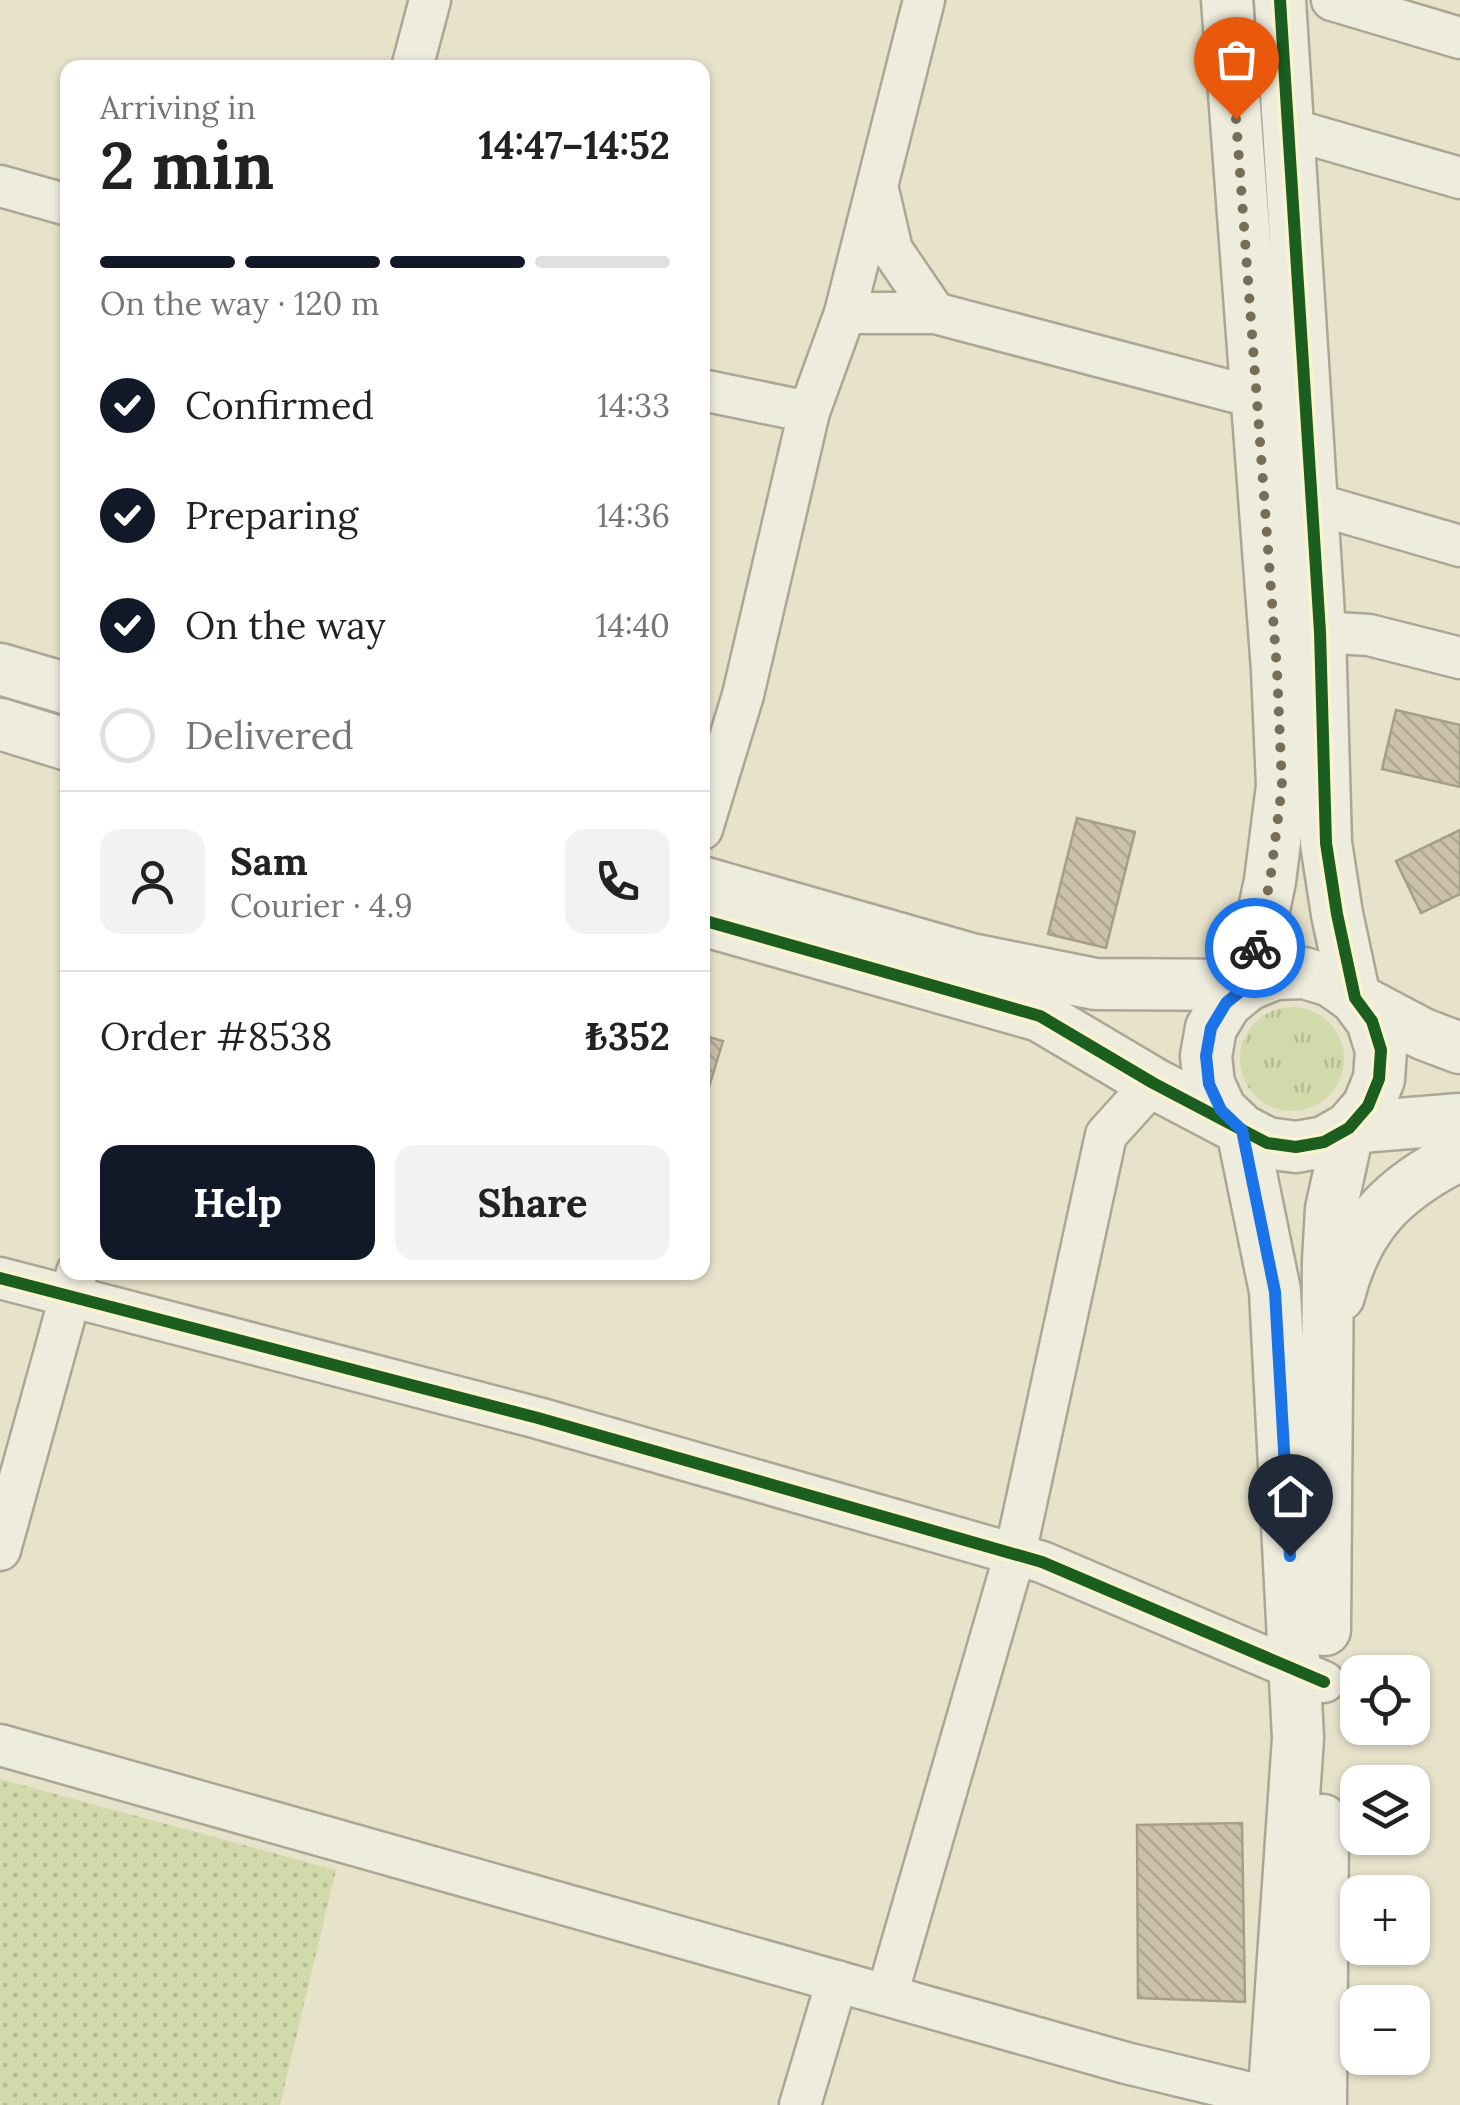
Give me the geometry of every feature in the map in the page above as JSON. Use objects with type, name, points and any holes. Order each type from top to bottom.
[{"type":"street","points":[[414,60],[430,0]]},
{"type":"street","points":[[710,803],[742,694],[809,412],[845,313],[924,0]]},
{"type":"street","points":[[1227,0],[1277,670],[1282,786],[1270,881],[1248,985]]},
{"type":"street","points":[[710,922],[1040,1016],[1267,1143],[1296,1147],[1324,1142],[1349,1128],[1368,1106],[1379,1079],[1380,1050],[1372,1021],[1355,998],[1326,843],[1320,632],[1280,0]]},
{"type":"street","points":[[1332,0],[1460,38]]},
{"type":"street","points":[[1287,128],[1460,178]]},
{"type":"street","points":[[0,186],[60,203]]},
{"type":"street","points":[[877,186],[892,250],[935,312]]},
{"type":"street","points":[[845,313],[935,312],[1257,398]]},
{"type":"street","points":[[710,392],[809,412]]},
{"type":"street","points":[[1312,503],[1460,546]]},
{"type":"street","points":[[1320,632],[1370,634],[1460,658]]},
{"type":"street","points":[[0,669],[60,687]]},
{"type":"street","points":[[0,724],[60,743]]},
{"type":"street","points":[[710,884],[971,959],[1095,984],[1248,985]]},
{"type":"street","points":[[1310,1676],[1275,1292],[1242,1130],[1221,1110],[1209,1084],[1206,1056],[1211,1028],[1226,1003],[1248,985],[1274,974],[1304,972],[1332,980],[1355,998],[1423,1034],[1460,1048]]},
{"type":"street","points":[[887,1995],[1015,1554],[1106,1135],[1152,1082]]},
{"type":"street","points":[[1349,1128],[1460,1119]]},
{"type":"street","points":[[0,1745],[1126,2063],[1291,2103],[1331,1208],[1349,1128]]},
{"type":"street","points":[[1327,1344],[1347,1264],[1370,1222],[1389,1201],[1426,1172],[1460,1155]]},
{"type":"street","points":[[0,1278],[74,1284],[1042,1562],[1310,1676]]},
{"type":"street","points":[[0,1550],[74,1284]]},
{"type":"street","points":[[800,2105],[837,1981]]},
{"type":"green space","points":[[1292,1007],[1312,1011],[1329,1022],[1340,1039],[1344,1059],[1340,1079],[1329,1096],[1312,1107],[1292,1111],[1272,1107],[1255,1096],[1244,1079],[1240,1059],[1244,1039],[1255,1022],[1272,1011]]},
{"type":"green space","points":[[0,1779],[336,1870],[280,2105],[0,2105]]},
{"type":"building","points":[[1396,710],[1460,725],[1460,787],[1382,769]]},
{"type":"building","points":[[1077,818],[1135,832],[1106,948],[1048,934]]},
{"type":"building","points":[[1460,830],[1460,894],[1421,913],[1396,861]]},
{"type":"building","points":[[710,1037],[723,1041],[710,1084]]},
{"type":"building","points":[[1242,1823],[1245,2002],[1138,1998],[1137,1825]]},
{"type":"cycle path","points":[[710,922],[1040,1016],[1153,1083],[1267,1143],[1296,1147],[1324,1142],[1349,1128],[1368,1106],[1379,1079],[1381,1050],[1372,1021],[1355,998],[1326,843],[1320,632],[1280,0]]},
{"type":"cycle path","points":[[0,1278],[538,1418],[1042,1562],[1324,1682]]},
{"type":"way so far","points":[[1236,119],[1282,786],[1270,881],[1255,948]]},
{"type":"route","points":[[1255,948],[1248,985],[1226,1003],[1211,1028],[1206,1056],[1209,1084],[1221,1110],[1242,1130],[1275,1292],[1290,1556]]}]
